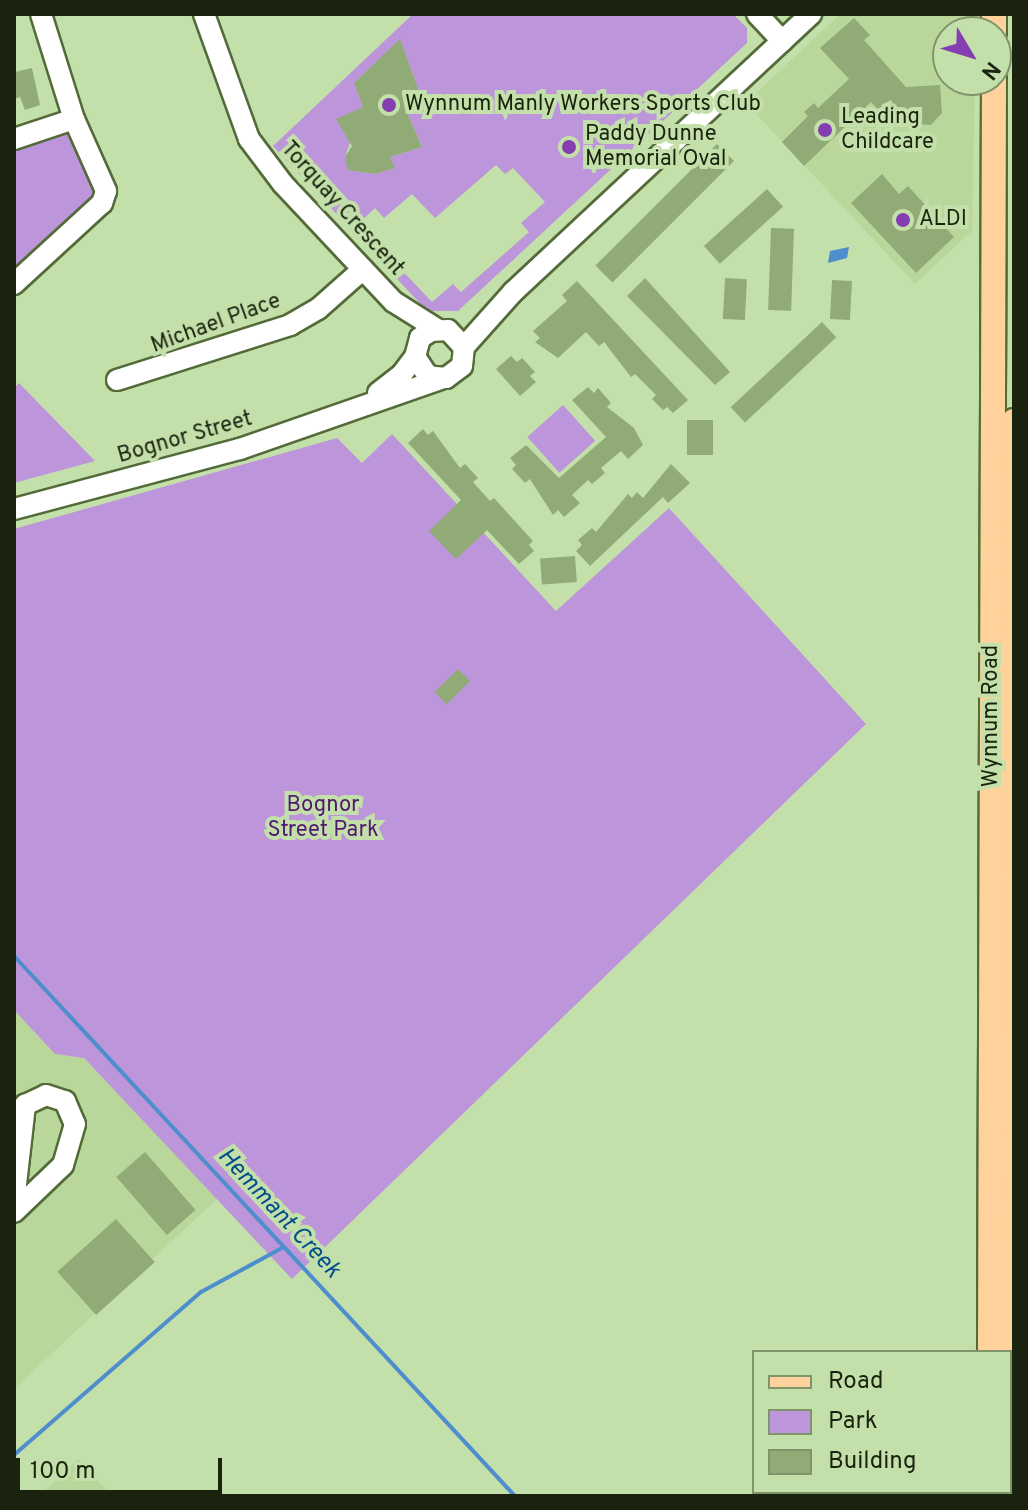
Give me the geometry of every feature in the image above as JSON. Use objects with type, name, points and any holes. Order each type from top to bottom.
[{"type":"main road","name":"Wynnum Road","points":[[994,96],[1011,1350]]},
{"type":"main road","name":"Wynnum Road","points":[[990,1350],[1008,1028],[1014,421]]},
{"type":"street","points":[[14,284],[102,203],[106,191],[74,119],[41,14]]},
{"type":"street","name":"Torquay Crescent","points":[[204,14],[249,139],[283,184],[394,302],[443,330]]},
{"type":"street","points":[[757,14],[782,41]]},
{"type":"street","name":"Bognor Street","points":[[14,509],[240,449],[441,379],[462,366],[464,347],[513,292],[811,14]]},
{"type":"street","points":[[14,139],[74,119]]},
{"type":"street","name":"Michael Place","points":[[117,380],[290,325],[318,309],[363,269]]},
{"type":"street","name":"Bognor Street","points":[[365,403],[443,330],[513,292]]},
{"type":"street","name":"Torquay Crescent","points":[[394,302],[416,352]]},
{"type":"street","points":[[443,330],[464,347]]},
{"type":"street","points":[[416,352],[422,371],[441,379]]},
{"type":"street","points":[[14,1202],[25,1105],[46,1095],[65,1101],[75,1124],[63,1165],[14,1212]]},
{"type":"shaded area","points":[[840,14],[977,14],[932,16],[932,96],[975,96],[972,231],[915,284],[746,103]]},
{"type":"shaded area","points":[[14,1010],[55,1054],[83,1058],[218,1198],[14,1389]]},
{"type":"shaded area","points":[[78,1459],[112,1496],[39,1496]]},
{"type":"shaded area","points":[[834,1494],[966,1494],[966,1496]]},
{"type":"green space","points":[[413,14],[733,14],[747,28],[747,43],[458,311],[427,311],[273,146]],"holes":[[[400,40],[423,102],[405,108],[422,147],[390,157],[394,168],[375,174],[349,170],[345,157],[363,107],[355,82]],[[496,165],[505,174],[513,168],[545,202],[521,223],[529,232],[461,292],[453,284],[432,302],[358,224],[375,208],[384,218],[412,194],[435,218]]]},
{"type":"green space","points":[[74,119],[106,191],[14,284],[14,139]]},
{"type":"green space","points":[[19,383],[95,461],[14,483],[14,388]]},
{"type":"green space","points":[[563,405],[595,441],[559,473],[527,437]]},
{"type":"green space","name":"Bognor Street Park","points":[[392,434],[556,611],[669,508],[866,724],[292,1279],[84,1058],[55,1054],[14,1010],[14,529],[337,438],[362,463]]},
{"type":"water","points":[[849,247],[847,258],[828,263],[830,251]]},
{"type":"building","points":[[854,18],[870,35],[864,40],[906,87],[932,85],[932,96],[941,96],[942,113],[931,125],[890,122],[871,102],[804,166],[782,142],[808,116],[804,112],[814,103],[818,108],[849,79],[820,48]]},
{"type":"building","name":"Wynnum Manly Workers Sports Club","points":[[400,39],[423,102],[405,108],[422,147],[390,157],[395,168],[375,174],[348,170],[345,157],[352,146],[336,119],[363,107],[354,83]]},
{"type":"building","points":[[32,68],[40,105],[25,110],[20,97],[14,99],[15,72]]},
{"type":"building","points":[[717,144],[734,161],[612,283],[595,266]]},
{"type":"building","name":"ALDI","points":[[882,174],[899,194],[908,186],[954,237],[916,273],[851,203]]},
{"type":"building","points":[[767,189],[783,207],[720,264],[704,246]]},
{"type":"building","points":[[771,228],[794,229],[791,311],[768,310]]},
{"type":"building","points":[[645,278],[730,372],[715,385],[627,296]]},
{"type":"building","points":[[725,278],[747,279],[745,320],[723,319]]},
{"type":"building","points":[[832,280],[852,281],[850,320],[830,319]]},
{"type":"building","points":[[577,281],[688,400],[673,413],[667,407],[663,410],[652,399],[656,395],[635,374],[631,377],[604,342],[599,346],[586,332],[558,358],[535,342],[540,338],[533,331],[567,301],[562,295]]},
{"type":"building","points":[[822,322],[836,337],[745,423],[731,407]]},
{"type":"building","points":[[511,356],[517,362],[522,358],[535,372],[530,376],[536,382],[520,396],[496,369]]},
{"type":"building","points":[[588,387],[594,393],[598,388],[611,403],[607,407],[634,428],[643,445],[628,459],[621,451],[601,468],[605,473],[592,484],[588,480],[572,495],[580,503],[564,517],[558,510],[553,515],[530,479],[525,483],[512,469],[516,465],[510,458],[526,445],[559,478],[606,437],[572,400]]},
{"type":"building","points":[[687,420],[713,420],[713,455],[687,455]]},
{"type":"building","points":[[423,429],[428,435],[433,431],[460,468],[465,464],[478,478],[473,482],[490,501],[494,498],[533,541],[529,545],[534,551],[519,564],[487,530],[456,559],[429,531],[461,500],[408,443]]},
{"type":"building","points":[[671,464],[690,483],[668,503],[663,497],[590,566],[576,551],[582,545],[578,540],[592,528],[596,532],[628,494],[632,498],[637,492],[643,498]]},
{"type":"building","points":[[575,556],[577,582],[542,584],[540,558]]},
{"type":"building","points":[[458,669],[470,681],[447,704],[435,692]]},
{"type":"building","points":[[145,1152],[196,1210],[167,1235],[116,1177]]},
{"type":"building","points":[[116,1219],[155,1262],[96,1315],[57,1272]]},
{"type":"waterway","name":"Hemmant Creek","points":[[14,956],[515,1496]]},
{"type":"waterway","points":[[14,1455],[201,1292],[282,1248]]},
{"type":"place","name":"Wynnum Manly Workers Sports Club","points":[[389,105]]},
{"type":"place","name":"Leading Childcare","points":[[825,130]]},
{"type":"place","name":"Paddy Dunne Memorial Oval","points":[[569,147]]},
{"type":"place","name":"ALDI","points":[[903,220]]}]
